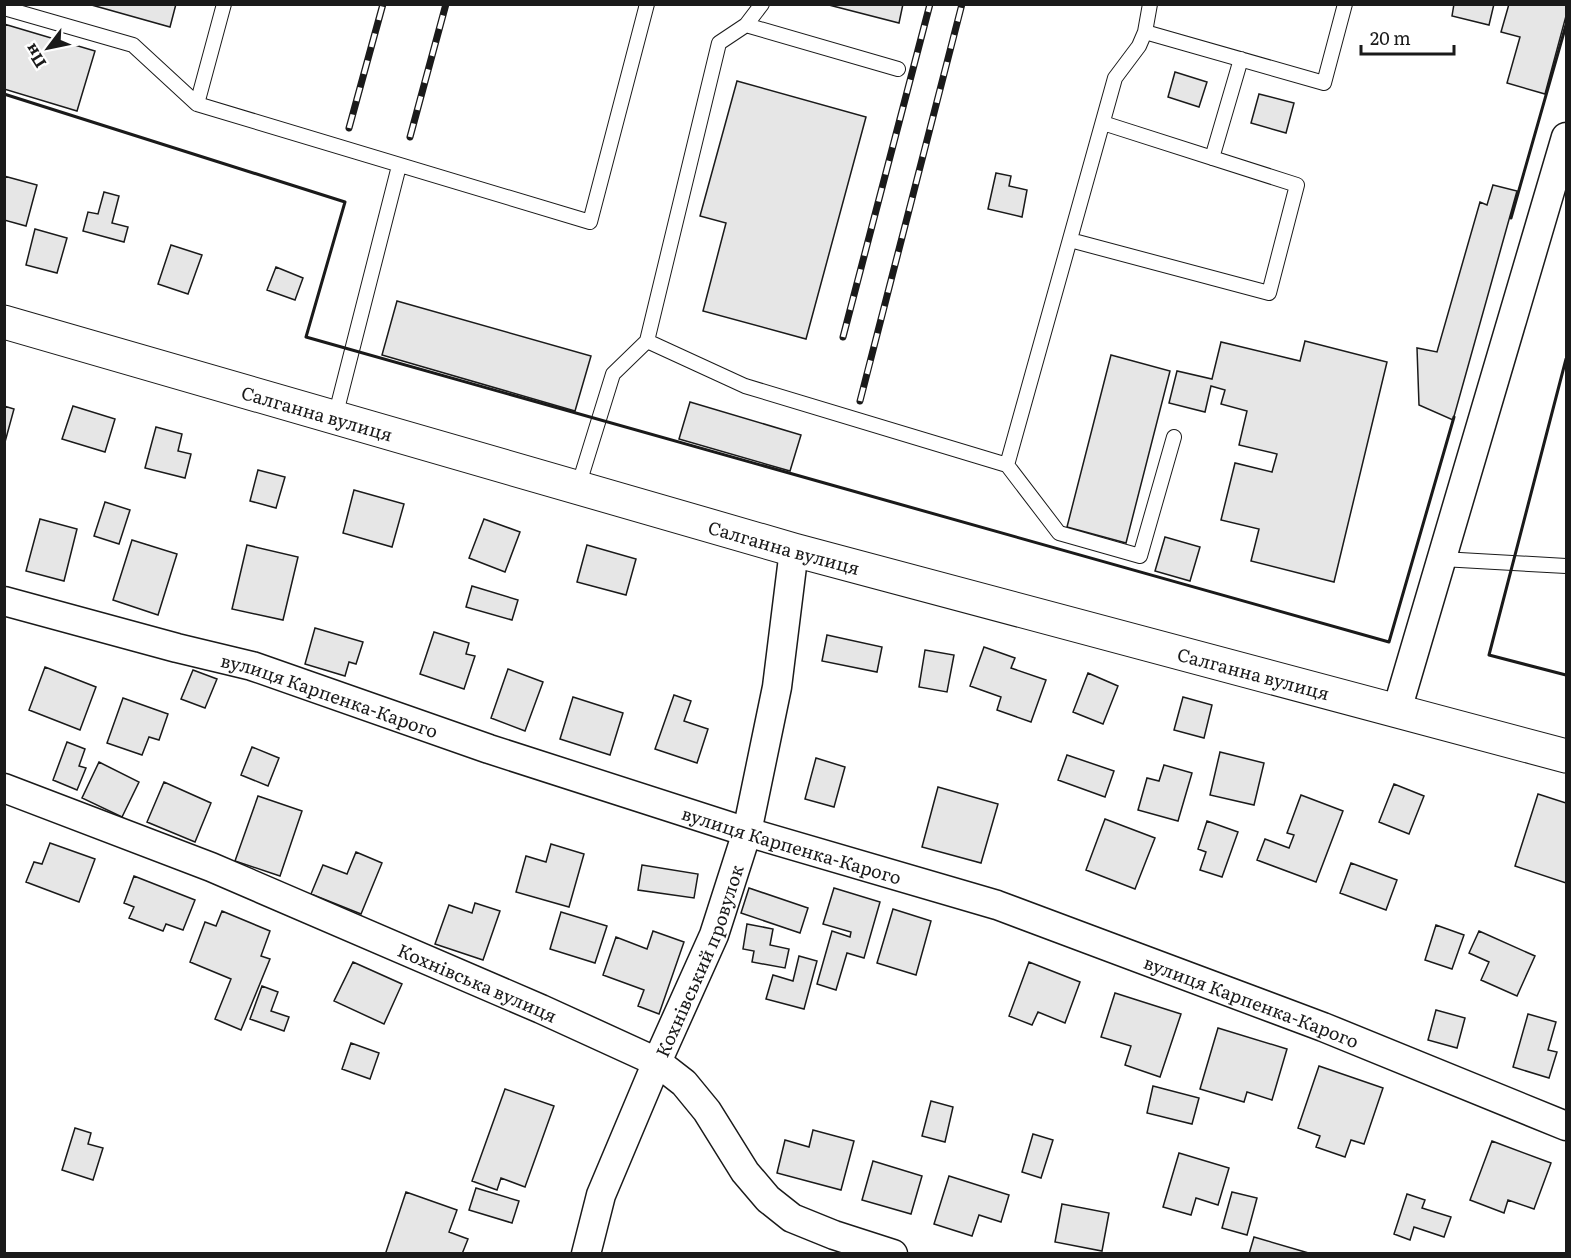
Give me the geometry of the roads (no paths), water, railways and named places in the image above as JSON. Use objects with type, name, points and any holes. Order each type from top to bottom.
[{"type":"street","points":[[1397,710],[1566,137]]},
{"type":"street","name":"Салганна вулиця","points":[[4,322],[794,550],[1566,756]]},
{"type":"street","name":"Кохнівський провулок","points":[[586,1254],[601,1195],[714,935],[747,831],[777,687],[794,550]]},
{"type":"street","name":"вулиця Карпенка-Карого","points":[[4,601],[252,666],[489,749],[747,831],[997,905],[1323,1027],[1566,1126]]},
{"type":"street","name":"Кохнівська вулиця","points":[[4,788],[211,867],[657,1062],[684,1083],[707,1111],[745,1172],[768,1199],[792,1218],[834,1235],[893,1254]]},
{"type":"lane","points":[[197,104],[224,4]]},
{"type":"lane","points":[[4,8],[133,45],[197,104],[590,222],[647,4]]},
{"type":"lane","points":[[578,487],[613,374],[646,341],[719,43],[746,25],[762,4]]},
{"type":"lane","points":[[1007,465],[1115,78],[1139,46],[1150,4]]},
{"type":"lane","points":[[1144,32],[1324,83],[1345,4]]},
{"type":"lane","points":[[746,25],[898,69]]},
{"type":"lane","points":[[1212,158],[1241,59]]},
{"type":"lane","points":[[1070,240],[1269,293],[1297,185],[1102,123]]},
{"type":"lane","points":[[335,417],[399,166]]},
{"type":"lane","points":[[646,341],[745,386],[1007,465],[1059,532],[1140,556],[1174,437]]},
{"type":"lane","points":[[1442,559],[1566,566]]},
{"type":"railway","points":[[349,128],[383,4]]},
{"type":"railway","points":[[410,137],[446,4]]},
{"type":"railway","points":[[843,337],[930,4]]},
{"type":"railway","points":[[860,401],[962,4]]}]
